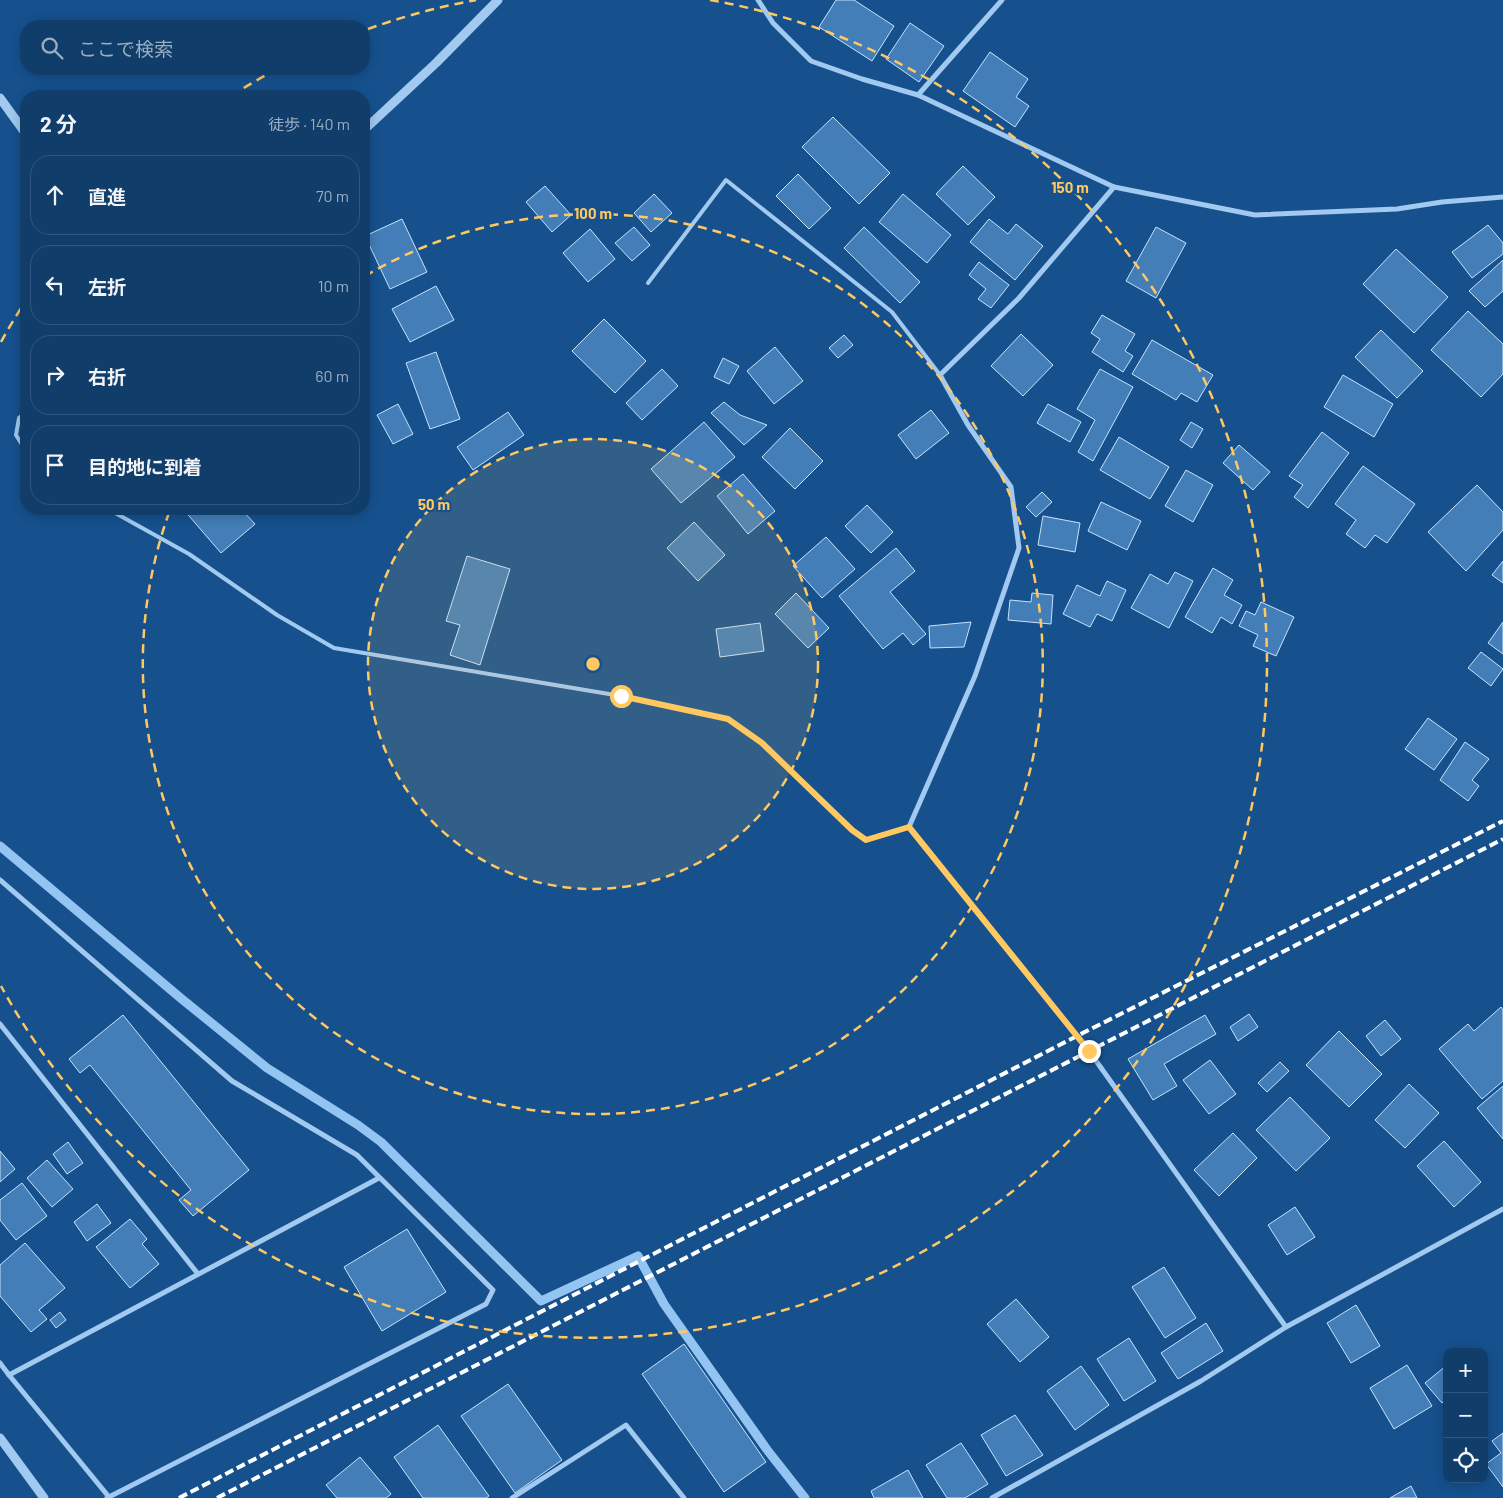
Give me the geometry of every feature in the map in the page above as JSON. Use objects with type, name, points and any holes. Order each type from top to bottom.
[{"type":"street","points":[[370,124],[436,63],[498,0]]},
{"type":"street","points":[[758,0],[773,23],[811,61],[862,79],[918,95],[1114,187],[1255,215],[1397,209],[1442,202],[1503,197]]},
{"type":"street","points":[[918,95],[1002,0]]},
{"type":"street","points":[[0,98],[20,126]]},
{"type":"street","points":[[1114,187],[1020,298],[940,375],[968,425],[1011,487],[1020,548],[975,676],[909,827],[1089,1051],[1286,1327]]},
{"type":"street","points":[[0,1363],[108,1497],[486,1304],[493,1290],[357,1155],[232,1081],[1,883]]},
{"type":"street","points":[[0,1024],[198,1274]]},
{"type":"street","points":[[8,1375],[379,1178]]},
{"type":"street","points":[[992,1498],[1201,1381],[1286,1327],[1503,1208]]},
{"type":"street","points":[[512,1498],[626,1425],[684,1498]]},
{"type":"street","points":[[0,1438],[44,1498]]},
{"type":"lane","points":[[648,283],[726,180],[892,312],[940,375]]},
{"type":"lane","points":[[20,417],[16,435],[20,441]]},
{"type":"lane","points":[[119,515],[190,554],[277,615],[334,648],[621,696],[728,719],[762,743],[852,830],[866,840],[909,827]]},
{"type":"building","points":[[836,0],[854,0],[894,26],[872,61],[819,27]]},
{"type":"building","points":[[910,23],[944,46],[919,82],[886,59]]},
{"type":"building","points":[[990,52],[1028,79],[1016,97],[1029,106],[1015,127],[963,91]]},
{"type":"building","points":[[833,117],[890,173],[859,204],[802,147]]},
{"type":"building","points":[[963,166],[995,197],[968,225],[936,194]]},
{"type":"building","points":[[798,174],[831,208],[809,229],[776,196]]},
{"type":"building","points":[[545,186],[571,215],[552,232],[526,202]]},
{"type":"building","points":[[654,194],[672,213],[651,232],[634,213]]},
{"type":"building","points":[[903,194],[951,235],[927,263],[879,222]]},
{"type":"building","points":[[402,219],[427,272],[390,289],[370,247],[370,234]]},
{"type":"building","points":[[989,219],[1008,234],[1016,224],[1043,246],[1015,280],[970,242]]},
{"type":"building","points":[[1488,225],[1503,243],[1503,254],[1472,278],[1452,252]]},
{"type":"building","points":[[634,227],[650,245],[632,261],[615,243]]},
{"type":"building","points":[[864,227],[920,282],[900,303],[844,248]]},
{"type":"building","points":[[1156,227],[1186,243],[1156,298],[1126,281]]},
{"type":"building","points":[[590,229],[615,259],[588,282],[563,253]]},
{"type":"building","points":[[1396,249],[1448,297],[1414,333],[1363,284]]},
{"type":"building","points":[[1503,260],[1503,291],[1485,307],[1469,291]]},
{"type":"building","points":[[979,262],[1009,285],[991,308],[978,299],[986,289],[969,275]]},
{"type":"building","points":[[436,286],[454,320],[410,342],[392,309]]},
{"type":"building","points":[[1468,311],[1503,344],[1503,374],[1481,397],[1431,350]]},
{"type":"building","points":[[1102,315],[1135,334],[1125,351],[1133,356],[1123,372],[1092,352],[1100,339],[1091,333]]},
{"type":"building","points":[[604,319],[646,361],[615,393],[572,351]]},
{"type":"building","points":[[1381,330],[1423,371],[1397,398],[1355,357]]},
{"type":"building","points":[[1021,334],[1053,365],[1023,396],[991,366]]},
{"type":"building","points":[[844,335],[853,345],[838,358],[829,348]]},
{"type":"building","points":[[1152,340],[1213,375],[1197,402],[1181,393],[1176,400],[1132,374]]},
{"type":"building","points":[[775,347],[803,381],[774,404],[747,371]]},
{"type":"building","points":[[436,352],[460,419],[430,429],[406,363]]},
{"type":"building","points":[[723,358],[739,366],[729,384],[714,377]]},
{"type":"building","points":[[662,369],[678,386],[642,420],[626,403]]},
{"type":"building","points":[[1100,369],[1133,387],[1093,461],[1078,452],[1095,420],[1077,409]]},
{"type":"building","points":[[1343,375],[1393,404],[1374,437],[1324,407]]},
{"type":"building","points":[[724,402],[740,415],[767,425],[744,445],[711,413]]},
{"type":"building","points":[[398,404],[413,434],[393,444],[377,415]]},
{"type":"building","points":[[1048,404],[1081,422],[1070,442],[1037,423]]},
{"type":"building","points":[[931,410],[949,433],[916,459],[898,435]]},
{"type":"building","points":[[508,412],[524,435],[473,470],[457,447]]},
{"type":"building","points":[[704,422],[735,457],[681,503],[651,469]]},
{"type":"building","points":[[1191,422],[1203,429],[1192,448],[1180,440]]},
{"type":"building","points":[[790,428],[823,461],[795,489],[762,457]]},
{"type":"building","points":[[1322,432],[1349,453],[1308,508],[1294,497],[1303,485],[1289,476]]},
{"type":"building","points":[[1119,437],[1169,467],[1150,499],[1100,470]]},
{"type":"building","points":[[1239,445],[1270,472],[1253,490],[1223,463]]},
{"type":"building","points":[[1363,466],[1415,504],[1387,543],[1375,535],[1365,548],[1346,534],[1356,520],[1335,504]]},
{"type":"building","points":[[1186,470],[1213,485],[1193,522],[1165,506]]},
{"type":"building","points":[[743,474],[775,511],[748,534],[717,496]]},
{"type":"building","points":[[1477,485],[1503,512],[1503,530],[1466,571],[1428,532]]},
{"type":"building","points":[[1042,492],[1052,502],[1036,517],[1026,507]]},
{"type":"building","points":[[1101,502],[1141,521],[1127,550],[1088,531]]},
{"type":"building","points":[[867,505],[893,532],[871,553],[845,526]]},
{"type":"building","points":[[188,515],[247,515],[255,524],[221,553]]},
{"type":"building","points":[[1043,516],[1080,523],[1075,552],[1038,545]]},
{"type":"building","points":[[694,522],[725,555],[698,581],[667,548]]},
{"type":"building","points":[[826,537],[855,569],[822,598],[793,566]]},
{"type":"building","points":[[896,548],[915,571],[890,592],[926,634],[913,645],[903,633],[883,649],[839,596]]},
{"type":"building","points":[[467,556],[510,569],[480,665],[450,655],[460,625],[446,621]]},
{"type":"building","points":[[1503,561],[1503,583],[1492,575]]},
{"type":"building","points":[[1213,568],[1233,580],[1224,595],[1242,605],[1232,624],[1221,617],[1212,633],[1185,617]]},
{"type":"building","points":[[1175,572],[1193,581],[1169,628],[1131,608],[1150,574],[1168,584]]},
{"type":"building","points":[[1107,581],[1126,590],[1112,621],[1097,614],[1090,627],[1063,614],[1077,585],[1100,596]]},
{"type":"building","points":[[796,593],[829,628],[808,648],[775,614]]},
{"type":"building","points":[[1032,593],[1053,595],[1051,624],[1008,620],[1010,600],[1031,602]]},
{"type":"building","points":[[1261,602],[1294,617],[1276,656],[1253,646],[1258,635],[1239,626],[1246,611],[1255,615]]},
{"type":"building","points":[[971,622],[964,647],[930,648],[929,626]]},
{"type":"building","points":[[1503,622],[1503,654],[1488,643]]},
{"type":"building","points":[[760,623],[764,651],[720,657],[716,629]]},
{"type":"building","points":[[1481,652],[1503,669],[1491,686],[1468,668]]},
{"type":"building","points":[[1428,718],[1457,739],[1434,770],[1405,749]]},
{"type":"building","points":[[1465,742],[1489,759],[1472,780],[1479,786],[1468,801],[1440,780]]},
{"type":"building","points":[[1501,1007],[1503,1010],[1503,1081],[1482,1099],[1439,1049],[1468,1024],[1474,1031]]},
{"type":"building","points":[[1249,1014],[1258,1027],[1238,1041],[1230,1027]]},
{"type":"building","points":[[123,1015],[249,1170],[193,1216],[179,1200],[191,1190],[90,1065],[80,1073],[69,1059]]},
{"type":"building","points":[[1205,1015],[1216,1034],[1164,1064],[1177,1086],[1153,1100],[1128,1059]]},
{"type":"building","points":[[1385,1020],[1401,1039],[1381,1056],[1366,1036]]},
{"type":"building","points":[[1339,1031],[1382,1074],[1349,1107],[1306,1065]]},
{"type":"building","points":[[1210,1060],[1236,1094],[1209,1114],[1183,1080]]},
{"type":"building","points":[[1280,1062],[1289,1071],[1267,1092],[1258,1083]]},
{"type":"building","points":[[1409,1084],[1439,1113],[1405,1148],[1375,1120]]},
{"type":"building","points":[[1503,1086],[1503,1139],[1477,1108]]},
{"type":"building","points":[[1290,1097],[1330,1138],[1296,1171],[1256,1130]]},
{"type":"building","points":[[1233,1133],[1257,1158],[1219,1196],[1194,1170]]},
{"type":"building","points":[[1444,1141],[1481,1182],[1454,1207],[1417,1166]]},
{"type":"building","points":[[68,1142],[83,1163],[67,1174],[53,1154]]},
{"type":"building","points":[[0,1151],[15,1169],[0,1182]]},
{"type":"building","points":[[47,1160],[73,1189],[52,1207],[27,1178]]},
{"type":"building","points":[[22,1183],[47,1216],[16,1240],[0,1220],[0,1200]]},
{"type":"building","points":[[97,1204],[111,1223],[87,1241],[74,1222]]},
{"type":"building","points":[[1295,1207],[1315,1237],[1287,1255],[1268,1225]]},
{"type":"building","points":[[130,1219],[147,1239],[142,1244],[159,1264],[130,1288],[96,1247]]},
{"type":"building","points":[[407,1229],[446,1292],[382,1331],[344,1267]]},
{"type":"building","points":[[25,1243],[65,1288],[39,1310],[47,1319],[31,1332],[0,1296],[0,1265]]},
{"type":"building","points":[[1164,1267],[1196,1318],[1165,1338],[1132,1287]]},
{"type":"building","points":[[1016,1299],[1049,1337],[1020,1362],[987,1324]]},
{"type":"building","points":[[1356,1305],[1380,1346],[1351,1363],[1327,1323]]},
{"type":"building","points":[[60,1312],[66,1320],[56,1328],[50,1320]]},
{"type":"building","points":[[1206,1323],[1223,1351],[1178,1379],[1161,1353]]},
{"type":"building","points":[[1129,1338],[1156,1381],[1124,1401],[1097,1359]]},
{"type":"building","points":[[684,1344],[766,1462],[724,1492],[642,1374]]},
{"type":"building","points":[[1407,1365],[1432,1406],[1394,1429],[1370,1388]]},
{"type":"building","points":[[1081,1366],[1109,1405],[1075,1430],[1047,1391]]},
{"type":"building","points":[[1443,1368],[1443,1402],[1442,1403],[1425,1383]]},
{"type":"building","points":[[508,1384],[562,1460],[515,1493],[461,1416]]},
{"type":"building","points":[[1015,1415],[1043,1455],[1006,1476],[981,1435]]},
{"type":"building","points":[[438,1425],[489,1496],[486,1498],[423,1498],[394,1457]]},
{"type":"building","points":[[1503,1433],[1503,1487],[1488,1467],[1488,1463],[1501,1453],[1492,1441]]},
{"type":"building","points":[[961,1443],[988,1484],[965,1498],[947,1498],[926,1465]]},
{"type":"building","points":[[360,1457],[391,1494],[386,1498],[337,1498],[326,1485]]},
{"type":"building","points":[[908,1470],[923,1498],[874,1498],[871,1491]]},
{"type":"building","points":[[1411,1486],[1417,1498],[1390,1498]]},
{"type":"waterway","points":[[0,846],[267,1068],[358,1125],[381,1142],[541,1301],[638,1256],[664,1304],[768,1451],[805,1498]]},
{"type":"railway","points":[[179,1498],[1077,1036],[1503,821]]},
{"type":"railway","points":[[217,1498],[1503,839]]},
{"type":"route","points":[[621,696],[728,719],[762,743],[852,830],[866,840],[909,827],[1089,1051]]}]
